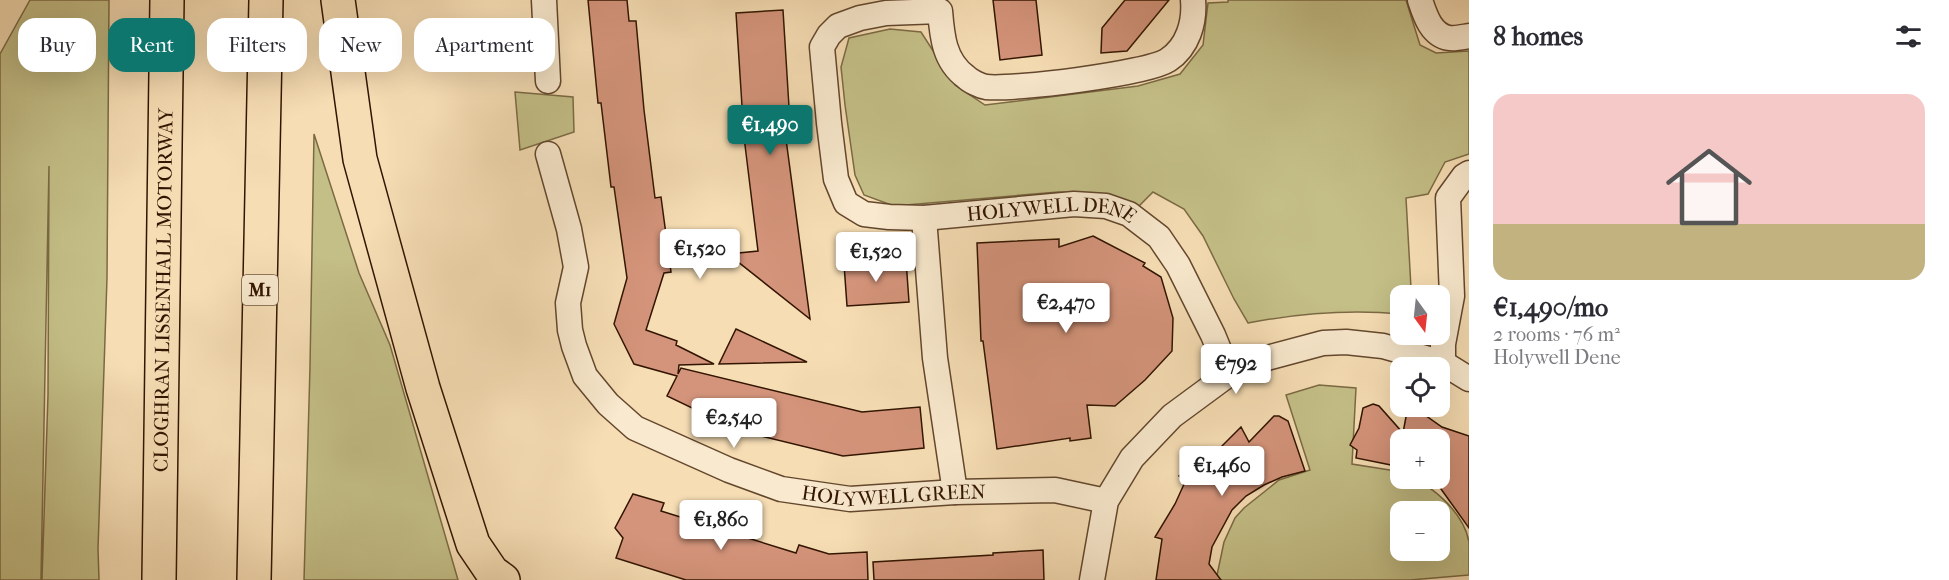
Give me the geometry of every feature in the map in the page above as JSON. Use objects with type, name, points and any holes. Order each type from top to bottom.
[{"type":"highway","name":"CLOGHRAN LISSENHALL MOTORWAY","points":[[159,580],[167,0]]},
{"type":"highway","name":"M1","points":[[255,580],[266,0]]},
{"type":"highway","points":[[338,0],[360,159],[423,388],[473,544],[492,572],[503,580]]},
{"type":"street","points":[[544,0],[548,81]]},
{"type":"street","name":"HOLYWELL DENE","points":[[1193,0],[1195,16],[1190,32],[1168,61],[1102,76],[1035,85],[985,87],[967,78],[954,66],[943,45],[940,6],[860,18],[838,26],[822,47],[829,123],[836,179],[846,203],[864,214],[924,218],[1074,204],[1106,206],[1129,214],[1159,237],[1178,265],[1213,334],[1229,374]]},
{"type":"street","points":[[1420,0],[1427,19],[1435,31],[1449,38],[1469,36]]},
{"type":"street","name":"HOLYWELL GREEN","points":[[548,154],[569,229],[576,267],[568,303],[574,346],[585,376],[608,404],[635,428],[729,470],[781,489],[850,499],[896,498],[955,492],[1055,490],[1106,501]]},
{"type":"street","points":[[1443,357],[1443,344],[1452,296],[1448,198],[1464,176],[1469,173]]},
{"type":"street","points":[[924,218],[935,358],[955,492]]},
{"type":"street","points":[[1092,580],[1106,501],[1132,458],[1172,416],[1229,374],[1268,358],[1323,343],[1346,342],[1383,346],[1422,357]]},
{"type":"street","points":[[1450,367],[1469,379]]},
{"type":"shaded area","points":[[30,0],[109,0],[107,278],[98,549],[99,580],[0,580],[0,54],[18,22],[18,72],[96,72],[96,18],[20,18]],"holes":[[[49,166],[48,395],[41,579]]]},
{"type":"shaded area","points":[[1228,0],[1406,0],[1420,45],[1436,53],[1469,51],[1469,154],[1445,162],[1428,194],[1406,198],[1411,285],[1390,285],[1390,313],[1324,313],[1248,323],[1203,236],[1184,209],[1153,192],[1138,207],[1125,200],[1103,194],[1058,192],[894,206],[864,195],[855,175],[841,67],[849,38],[890,29],[921,32],[955,85],[985,105],[1138,86],[1180,74],[1203,45],[1208,3],[1228,2]]},
{"type":"shaded area","points":[[515,92],[573,97],[574,132],[520,150]]},
{"type":"shaded area","points":[[314,134],[359,273],[390,345],[458,580],[304,580]]},
{"type":"shaded area","points":[[1319,385],[1356,388],[1352,464],[1390,470],[1390,489],[1431,489],[1445,501],[1390,501],[1390,561],[1450,561],[1450,507],[1466,531],[1469,542],[1469,575],[1410,580],[1216,580],[1224,542],[1235,518],[1279,480],[1310,470],[1286,395]]},
{"type":"building","points":[[588,0],[627,0],[629,21],[636,21],[655,198],[661,197],[671,272],[664,273],[646,330],[677,341],[676,345],[714,364],[679,365],[678,374],[681,368],[862,412],[920,407],[924,448],[843,456],[740,431],[667,396],[677,376],[634,364],[614,324],[627,278],[614,187],[611,187],[601,103],[598,103]]},
{"type":"building","points":[[993,0],[1036,0],[1042,55],[1000,60]]},
{"type":"building","points":[[1125,0],[1169,0],[1127,51],[1101,53],[1102,28]]},
{"type":"building","points":[[783,10],[790,123],[784,124],[810,319],[728,254],[758,251],[744,137],[736,13]]},
{"type":"building","points":[[1093,236],[1145,263],[1143,266],[1161,277],[1173,318],[1172,351],[1145,380],[1115,406],[1087,405],[1091,438],[1070,441],[1070,438],[997,449],[983,341],[981,341],[977,243],[1059,239],[1059,247]]},
{"type":"building","points":[[906,260],[909,302],[847,306],[844,264]]},
{"type":"building","points":[[736,329],[807,362],[719,364]]},
{"type":"building","points":[[1373,404],[1379,406],[1399,429],[1390,429],[1390,465],[1356,458],[1357,450],[1350,445],[1359,428],[1363,408]]},
{"type":"building","points":[[1274,416],[1288,421],[1305,471],[1264,485],[1246,496],[1232,510],[1212,547],[1209,564],[1221,580],[1156,580],[1162,539],[1155,537],[1185,482],[1179,476],[1213,455],[1241,427],[1249,442]]},
{"type":"building","points":[[1406,417],[1428,417],[1448,429],[1404,429]]},
{"type":"building","points":[[1450,430],[1469,436],[1469,528],[1441,489],[1450,489]]},
{"type":"building","points":[[633,494],[664,503],[661,511],[796,553],[799,545],[829,554],[867,552],[868,580],[686,580],[616,558],[623,538],[615,528]]},
{"type":"building","points":[[1043,550],[1044,580],[874,580],[873,562]]}]
